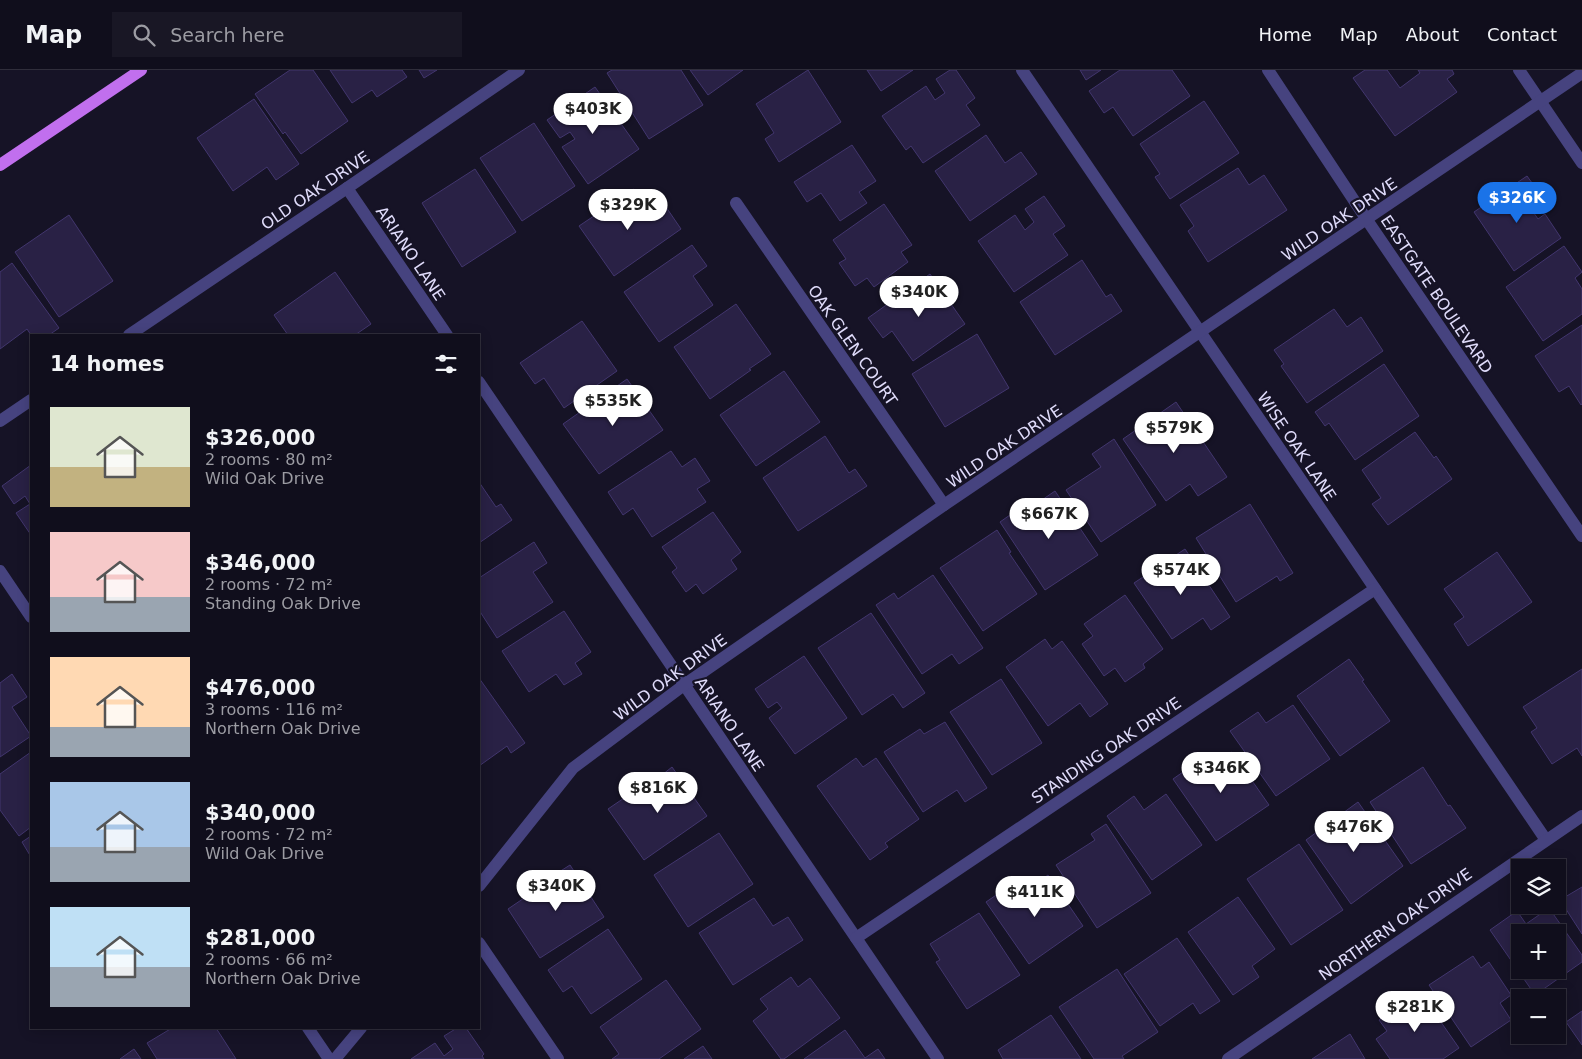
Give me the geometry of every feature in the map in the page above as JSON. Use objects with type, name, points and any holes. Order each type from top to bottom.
[{"type":"main road","points":[[0,165],[141,70]]},
{"type":"street","name":"OLD OAK DRIVE","points":[[130,334],[519,70]]},
{"type":"street","name":"WISE OAK LANE","points":[[1022,70],[1546,840]]},
{"type":"street","name":"EASTGATE BOULEVARD","points":[[1268,70],[1367,220],[1582,536]]},
{"type":"street","points":[[1519,70],[1582,163]]},
{"type":"street","name":"WILD OAK DRIVE","points":[[480,885],[573,768],[684,685],[1582,73]]},
{"type":"street","name":"ARIANO LANE","points":[[348,188],[446,334]]},
{"type":"street","name":"OAK GLEN COURT","points":[[736,203],[944,506]]},
{"type":"street","name":"ARIANO LANE","points":[[480,383],[938,1059]]},
{"type":"street","points":[[0,421],[30,401]]},
{"type":"street","points":[[0,571],[30,615]]},
{"type":"street","name":"STANDING OAK DRIVE","points":[[856,938],[1375,588]]},
{"type":"street","name":"NORTHERN OAK DRIVE","points":[[1228,1059],[1582,816]]},
{"type":"street","points":[[480,944],[558,1059]]},
{"type":"street","points":[[309,1029],[328,1059]]},
{"type":"street","points":[[335,1059],[360,1029]]},
{"type":"building","points":[[290,70],[313,70],[348,121],[301,154],[285,132],[283,134],[255,94]]},
{"type":"building","points":[[330,70],[402,70],[407,77],[377,97],[372,90],[352,103]]},
{"type":"building","points":[[419,70],[437,70],[424,78]]},
{"type":"building","points":[[612,70],[681,70],[703,105],[649,139],[607,73]]},
{"type":"building","points":[[690,70],[743,70],[708,95]]},
{"type":"building","points":[[808,70],[841,122],[779,162],[765,139],[774,133],[756,104]]},
{"type":"building","points":[[867,70],[913,70],[881,91]]},
{"type":"building","points":[[950,70],[956,70],[975,98],[966,105],[980,125],[923,163],[911,146],[906,150],[882,116],[926,86],[935,100],[945,93],[936,79]]},
{"type":"building","points":[[1080,70],[1101,70],[1086,80]]},
{"type":"building","points":[[1120,70],[1172,70],[1190,96],[1133,136],[1113,107],[1104,113],[1089,91]]},
{"type":"building","points":[[1365,70],[1387,70],[1400,88],[1420,73],[1418,70],[1452,70],[1454,74],[1447,79],[1457,92],[1395,136],[1353,78]]},
{"type":"building","points":[[595,87],[639,149],[588,184],[562,147],[575,139],[570,132],[560,138],[547,120]]},
{"type":"building","points":[[254,99],[299,164],[276,180],[267,167],[233,191],[197,138]]},
{"type":"building","points":[[1204,101],[1239,153],[1170,199],[1155,177],[1160,174],[1140,144]]},
{"type":"building","points":[[534,123],[575,186],[522,221],[480,158]]},
{"type":"building","points":[[986,135],[1005,163],[1021,152],[1037,174],[970,221],[935,171]]},
{"type":"building","points":[[852,145],[876,181],[859,192],[867,203],[840,221],[821,193],[807,202],[794,182]]},
{"type":"building","points":[[1238,168],[1249,185],[1264,175],[1287,210],[1208,262],[1188,231],[1194,226],[1180,205]]},
{"type":"building","points":[[475,169],[516,232],[462,267],[422,203]]},
{"type":"building","points":[[1527,176],[1540,194],[1527,203],[1538,219],[1545,214],[1561,238],[1514,271],[1474,212]]},
{"type":"building","points":[[634,189],[653,216],[666,207],[681,229],[614,276],[579,226]]},
{"type":"building","points":[[1044,196],[1065,226],[1053,234],[1068,255],[1014,292],[978,241],[1015,215],[1025,230],[1034,222],[1025,209]]},
{"type":"building","points":[[884,204],[912,245],[901,252],[908,262],[874,287],[867,278],[855,286],[839,263],[846,259],[833,240]]},
{"type":"building","points":[[69,215],[113,281],[59,317],[15,252]]},
{"type":"building","points":[[692,245],[707,266],[693,276],[713,305],[659,342],[624,292]]},
{"type":"building","points":[[1564,246],[1582,272],[1575,278],[1582,289],[1582,314],[1543,341],[1506,287]]},
{"type":"building","points":[[1082,260],[1106,297],[1111,294],[1122,311],[1055,355],[1020,302]]},
{"type":"building","points":[[12,263],[59,328],[50,334],[30,334],[27,329],[0,349],[0,272]]},
{"type":"building","points":[[335,272],[371,324],[356,334],[287,334],[274,315]]},
{"type":"building","points":[[930,274],[965,324],[913,361],[892,331],[883,338],[868,318]]},
{"type":"building","points":[[736,304],[771,354],[710,399],[674,347]]},
{"type":"building","points":[[1334,309],[1347,327],[1361,317],[1383,351],[1307,403],[1281,366],[1284,364],[1274,350]]},
{"type":"building","points":[[582,321],[617,371],[564,408],[544,378],[535,384],[520,363]]},
{"type":"building","points":[[1582,325],[1581,405],[1569,386],[1559,392],[1535,356]]},
{"type":"building","points":[[977,334],[1009,388],[945,427],[912,374]]},
{"type":"building","points":[[1384,364],[1419,416],[1355,460],[1329,423],[1325,426],[1315,412]]},
{"type":"building","points":[[784,371],[820,422],[756,466],[720,415]]},
{"type":"building","points":[[627,379],[663,430],[599,474],[563,424]]},
{"type":"building","points":[[1176,402],[1227,477],[1198,496],[1190,484],[1166,501],[1123,439]]},
{"type":"building","points":[[1415,432],[1434,458],[1436,456],[1452,479],[1388,525],[1372,504],[1381,498],[1362,470]]},
{"type":"building","points":[[825,436],[849,473],[855,469],[867,486],[798,531],[763,478]]},
{"type":"building","points":[[1114,439],[1156,505],[1101,542],[1066,490],[1101,467],[1092,454]]},
{"type":"building","points":[[671,451],[682,467],[695,458],[710,481],[697,489],[706,502],[652,537],[633,508],[623,515],[608,492]]},
{"type":"building","points":[[30,466],[30,504],[25,496],[14,504],[2,486]]},
{"type":"building","points":[[480,483],[496,507],[501,504],[512,520],[480,542]]},
{"type":"building","points":[[1055,491],[1098,555],[1045,590],[1000,522],[1017,510],[1020,515]]},
{"type":"building","points":[[30,504],[30,534],[16,513]]},
{"type":"building","points":[[1250,504],[1293,573],[1280,581],[1277,576],[1236,602],[1196,538]]},
{"type":"building","points":[[713,512],[741,552],[731,560],[737,569],[703,594],[696,584],[686,592],[672,572],[677,568],[662,547]]},
{"type":"building","points":[[997,530],[1011,552],[1009,553],[1037,594],[983,631],[940,568]]},
{"type":"building","points":[[534,542],[547,563],[533,572],[553,602],[497,638],[480,612],[480,577]]},
{"type":"building","points":[[1185,549],[1230,617],[1211,630],[1203,618],[1172,639],[1134,583]]},
{"type":"building","points":[[1497,552],[1532,602],[1468,646],[1454,624],[1464,617],[1444,589]]},
{"type":"building","points":[[933,575],[983,648],[959,664],[952,654],[922,674],[876,605],[894,593],[898,599]]},
{"type":"building","points":[[1125,595],[1163,649],[1143,664],[1145,668],[1125,682],[1115,668],[1104,676],[1082,644],[1093,636],[1084,624]]},
{"type":"building","points":[[564,611],[591,652],[575,663],[582,674],[564,685],[556,674],[529,692],[502,651]]},
{"type":"building","points":[[871,613],[925,693],[903,708],[893,694],[862,715],[818,648]]},
{"type":"building","points":[[1045,639],[1052,649],[1062,641],[1108,704],[1090,717],[1080,703],[1048,726],[1006,667]]},
{"type":"building","points":[[804,656],[847,718],[795,754],[769,718],[782,708],[777,702],[768,708],[755,689]]},
{"type":"building","points":[[1349,659],[1390,721],[1340,756],[1297,696]]},
{"type":"building","points":[[1582,669],[1582,756],[1577,748],[1552,764],[1531,732],[1537,728],[1523,707]]},
{"type":"building","points":[[12,674],[27,697],[12,707],[30,737],[0,757],[0,683]]},
{"type":"building","points":[[480,679],[525,743],[511,753],[507,746],[480,765]]},
{"type":"building","points":[[1001,679],[1042,743],[992,775],[950,712]]},
{"type":"building","points":[[1293,705],[1330,759],[1276,796],[1230,731],[1258,712],[1266,723]]},
{"type":"building","points":[[945,722],[987,788],[965,802],[957,790],[923,812],[884,752],[920,729],[924,734]]},
{"type":"building","points":[[1232,752],[1269,805],[1216,841],[1173,779],[1210,753],[1217,762]]},
{"type":"building","points":[[30,753],[30,828],[19,836],[0,810],[0,774]]},
{"type":"building","points":[[856,758],[863,767],[876,758],[919,819],[885,843],[888,847],[870,860],[817,786]]},
{"type":"building","points":[[672,767],[707,816],[644,860],[608,809],[646,783],[654,795],[663,788],[657,779]]},
{"type":"building","points":[[1423,767],[1448,806],[1450,805],[1466,828],[1411,864],[1370,802]]},
{"type":"building","points":[[1166,794],[1202,845],[1152,880],[1107,816],[1134,796],[1144,810]]},
{"type":"building","points":[[1358,802],[1403,866],[1351,904],[1306,840]]},
{"type":"building","points":[[1106,824],[1151,893],[1097,928],[1056,865],[1095,840],[1091,834]]},
{"type":"building","points":[[719,833],[753,884],[688,927],[654,875]]},
{"type":"building","points":[[30,837],[30,855],[22,842]]},
{"type":"building","points":[[1299,844],[1343,910],[1291,945],[1247,879]]},
{"type":"building","points":[[570,865],[604,917],[540,958],[508,909],[530,894],[529,891]]},
{"type":"building","points":[[1048,875],[1083,926],[1029,964],[986,902],[1011,885],[1018,896]]},
{"type":"building","points":[[1582,887],[1582,934],[1566,909],[1566,896]]},
{"type":"building","points":[[1238,897],[1275,949],[1252,966],[1259,977],[1233,995],[1188,932]]},
{"type":"building","points":[[754,898],[773,926],[788,917],[803,940],[733,985],[699,933]]},
{"type":"building","points":[[979,913],[1020,975],[967,1009],[936,962],[940,960],[930,944]]},
{"type":"building","points":[[1513,914],[1519,914],[1526,924],[1511,924],[1511,960],[1490,930]]},
{"type":"building","points":[[1540,914],[1553,914],[1560,924],[1526,924]]},
{"type":"building","points":[[608,929],[642,979],[591,1014],[572,986],[563,992],[548,970]]},
{"type":"building","points":[[1566,932],[1582,955],[1582,962],[1566,973]]},
{"type":"building","points":[[1177,938],[1220,1001],[1200,1014],[1193,1003],[1160,1026],[1124,974]]},
{"type":"building","points":[[1473,956],[1481,968],[1489,962],[1511,995],[1500,1003],[1511,1020],[1471,1047],[1429,985]]},
{"type":"building","points":[[1117,969],[1158,1032],[1122,1056],[1124,1059],[1094,1059],[1059,1007]]},
{"type":"building","points":[[791,977],[798,987],[810,978],[840,1018],[784,1059],[781,1059],[753,1021],[768,1009],[760,999]]},
{"type":"building","points":[[1524,979],[1558,979],[1544,989],[1531,989]]},
{"type":"building","points":[[666,980],[701,1029],[659,1059],[612,1059],[619,1054],[600,1027]]},
{"type":"building","points":[[1420,992],[1459,1048],[1443,1059],[1390,1059],[1376,1039],[1387,1031],[1379,1020]]},
{"type":"building","points":[[1582,1011],[1582,1045],[1566,1022]]},
{"type":"building","points":[[1051,1015],[1081,1059],[1003,1059],[998,1050]]},
{"type":"building","points":[[170,1029],[217,1029],[236,1059],[157,1059],[147,1043]]},
{"type":"building","points":[[455,1029],[467,1029],[484,1054],[482,1056],[484,1059],[411,1059],[435,1043],[444,1056],[453,1049],[444,1036]]},
{"type":"building","points":[[845,1030],[865,1058],[878,1049],[885,1059],[804,1059]]},
{"type":"building","points":[[1350,1034],[1365,1059],[1312,1059]]},
{"type":"building","points":[[703,1046],[712,1059],[684,1059]]},
{"type":"building","points":[[134,1049],[141,1059],[120,1059]]}]
